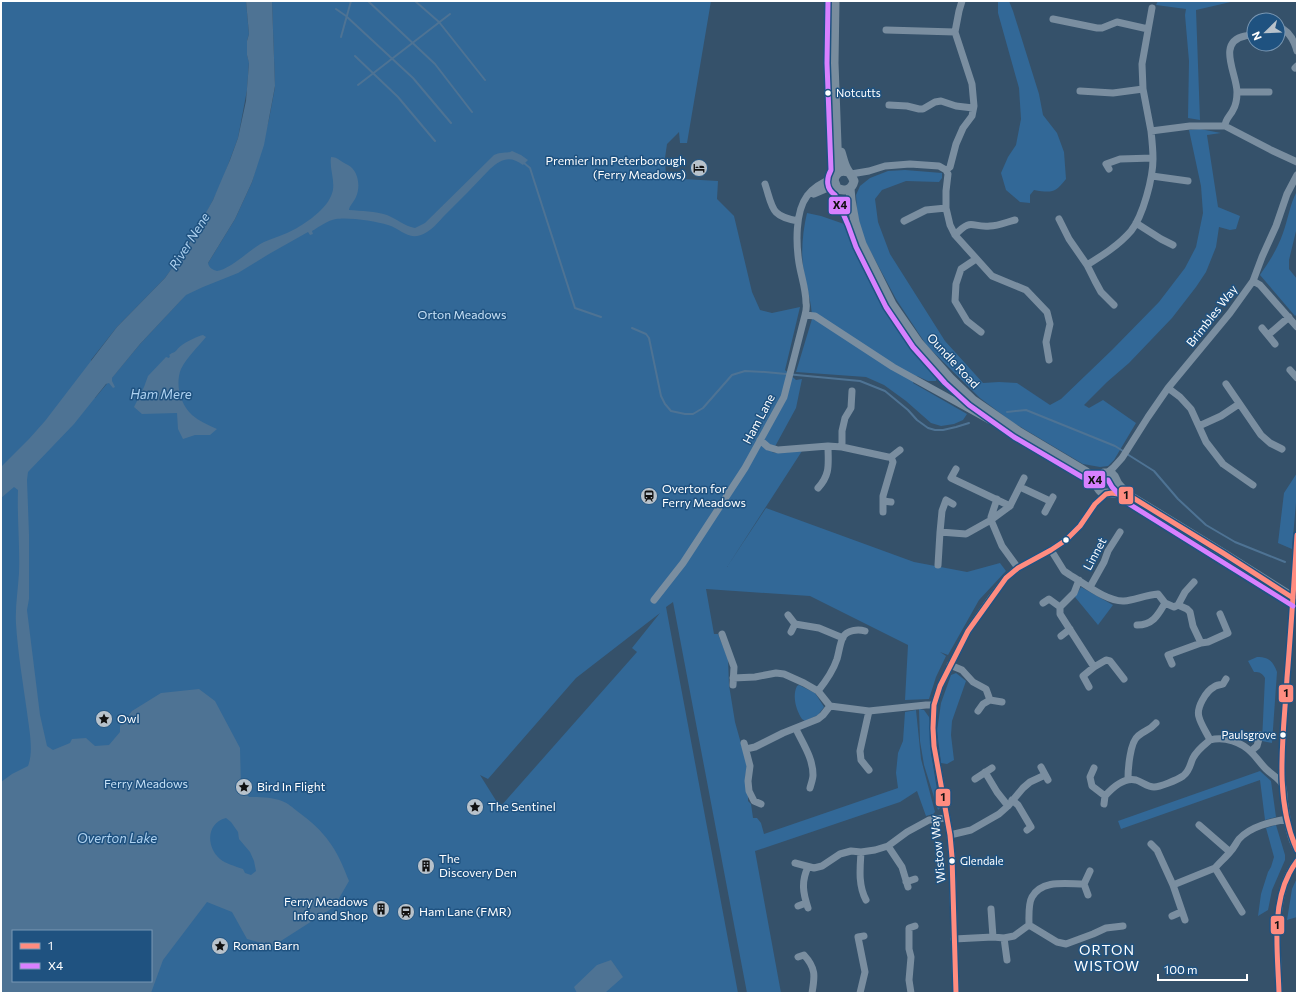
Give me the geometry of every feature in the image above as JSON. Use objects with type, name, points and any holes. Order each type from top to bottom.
[{"type":"main road","name":"Oundle Road","points":[[835,1],[834,63],[837,139],[836,175]]},
{"type":"main road","name":"Oundle Road","points":[[837,139],[844,164],[851,179],[851,200],[855,222],[862,244],[892,304],[919,343],[955,383],[974,400],[990,419],[1018,431],[1086,471],[1103,484],[1112,474],[1130,496]]},
{"type":"main road","points":[[845,171],[851,179],[847,190],[838,189],[834,183],[836,175],[845,171]]},
{"type":"main road","name":"Oundle Road","points":[[838,189],[855,222]]},
{"type":"main road","points":[[1103,484],[1116,489],[1117,481]]},
{"type":"main road","points":[[1103,484],[1130,496],[1297,600]]},
{"type":"street","points":[[946,170],[950,167],[956,144],[963,128],[972,116],[973,108],[972,84],[955,32],[962,1]]},
{"type":"street","points":[[1087,264],[1120,242],[1131,231],[1136,223],[1146,197],[1152,176],[1153,158],[1151,131],[1143,89],[1142,64],[1152,8]]},
{"type":"street","points":[[1053,20],[1097,28],[1102,28],[1117,22],[1148,29]]},
{"type":"street","points":[[886,30],[955,32]]},
{"type":"street","points":[[1286,31],[1295,43],[1297,51]]},
{"type":"street","points":[[1225,126],[1225,122],[1234,109],[1237,92],[1229,49],[1234,41],[1246,36]]},
{"type":"street","points":[[1080,91],[1113,93],[1143,89]]},
{"type":"street","points":[[1237,92],[1269,92]]},
{"type":"street","points":[[889,105],[907,106],[919,110],[935,102],[941,101],[956,106],[973,108]]},
{"type":"street","points":[[1151,131],[1190,126],[1225,126],[1297,162]]},
{"type":"street","points":[[1106,164],[1120,159],[1153,158]]},
{"type":"street","points":[[851,179],[885,166],[910,164],[939,166],[946,170],[948,174],[946,208],[950,225],[955,235],[992,276],[1026,290],[1047,312],[1050,324],[1046,342],[1048,360]]},
{"type":"street","name":"Ham Lane","points":[[654,600],[682,563],[744,468],[784,397],[805,315],[806,303],[799,261],[797,236],[799,212],[806,197],[816,188],[836,175]]},
{"type":"street","name":"Brimbles Way","points":[[1103,484],[1168,388],[1230,313],[1253,281],[1262,256],[1276,226],[1287,194],[1297,175]]},
{"type":"street","points":[[1152,176],[1188,181]]},
{"type":"street","points":[[765,184],[775,213],[784,218],[798,221]]},
{"type":"street","name":"Ham Lane","points":[[798,221],[808,201],[815,193],[828,188],[838,189]]},
{"type":"street","points":[[904,221],[926,210],[946,208]]},
{"type":"street","points":[[1059,219],[1069,239],[1087,264],[1094,281],[1101,292],[1114,305]]},
{"type":"street","points":[[955,235],[962,227],[972,224],[990,226],[1015,220]]},
{"type":"street","points":[[1136,223],[1173,245]]},
{"type":"street","points":[[976,259],[961,269],[956,284],[955,301],[967,321],[981,332]]},
{"type":"street","points":[[1253,281],[1260,285],[1296,325]]},
{"type":"street","points":[[805,315],[815,316],[893,368],[990,419]]},
{"type":"street","points":[[1268,335],[1289,317]]},
{"type":"street","points":[[1262,328],[1276,344]]},
{"type":"street","points":[[1290,370],[1297,378]]},
{"type":"street","points":[[1226,384],[1261,435],[1270,443],[1282,449]]},
{"type":"street","points":[[1168,388],[1180,397],[1191,409],[1206,442],[1224,464],[1253,485]]},
{"type":"street","points":[[842,447],[842,431],[845,418],[851,408],[852,391]]},
{"type":"street","points":[[1199,426],[1221,416],[1239,404]]},
{"type":"street","points":[[760,440],[768,447],[778,450],[828,446],[842,447],[891,457],[900,450]]},
{"type":"street","points":[[818,488],[827,483],[829,470],[828,446]]},
{"type":"street","points":[[883,512],[883,501],[893,462],[891,457]]},
{"type":"street","name":"Brimbles Way","points":[[1117,481],[1122,458]]},
{"type":"street","points":[[956,469],[950,480],[997,499],[1010,506]]},
{"type":"street","points":[[940,532],[966,534],[991,520],[1010,506],[1024,478]]},
{"type":"street","name":"Wistow Way","points":[[956,993],[952,857],[950,835],[934,746],[934,706],[940,686],[968,631],[1006,578],[1018,568],[1066,540],[1080,526],[1095,504],[1103,484]]},
{"type":"street","points":[[1020,487],[1052,499],[1045,512]]},
{"type":"street","points":[[997,499],[990,517],[1002,546],[1018,568]]},
{"type":"street","points":[[938,564],[942,511],[946,500],[954,504]]},
{"type":"street","points":[[883,501],[891,502]]},
{"type":"street","name":"Linnet","points":[[1090,587],[1104,562],[1108,551],[1120,532]]},
{"type":"street","name":"Linnet","points":[[1051,550],[1064,571],[1114,600],[1124,601],[1158,594],[1165,603],[1174,607],[1178,605]]},
{"type":"street","points":[[1079,580],[1074,593],[1060,607],[1060,614],[1094,667]]},
{"type":"street","points":[[1194,582],[1185,592],[1178,605],[1190,612],[1193,626],[1201,643]]},
{"type":"street","points":[[1043,602],[1049,599],[1060,607]]},
{"type":"street","points":[[1137,625],[1148,624],[1156,617],[1165,603]]},
{"type":"street","points":[[1172,664],[1168,656],[1201,643],[1208,642],[1228,633],[1220,614]]},
{"type":"street","points":[[788,615],[795,624],[818,628],[843,638]]},
{"type":"street","points":[[791,632],[795,624]]},
{"type":"street","points":[[1061,636],[1070,629]]},
{"type":"street","points":[[818,691],[833,670],[843,638],[846,634],[854,630],[865,631]]},
{"type":"street","points":[[722,634],[734,666],[733,681],[776,673],[784,674],[818,691],[830,706],[868,711],[926,705],[934,706]]},
{"type":"street","points":[[1089,687],[1081,675],[1106,660],[1110,661],[1124,679]]},
{"type":"street","points":[[950,665],[962,670],[972,682],[984,687],[990,700]]},
{"type":"street","points":[[1210,740],[1199,719],[1198,712],[1200,704],[1209,690],[1213,687],[1226,684]]},
{"type":"street","points":[[978,711],[983,704],[990,700],[1002,702]]},
{"type":"street","points":[[761,804],[754,801],[750,791],[748,781],[750,766],[745,746],[755,746],[818,719],[823,716],[830,706]]},
{"type":"street","points":[[868,711],[860,751],[861,760],[869,770]]},
{"type":"street","points":[[1128,779],[1130,740],[1138,735],[1153,731],[1156,723]]},
{"type":"street","points":[[796,729],[811,760],[813,776],[810,788]]},
{"type":"street","points":[[1251,751],[1257,746],[1260,735]]},
{"type":"street","points":[[1104,804],[1105,796],[1112,788],[1128,779],[1136,780],[1153,787],[1158,786],[1182,776],[1189,770],[1193,757],[1199,749],[1210,740],[1216,738],[1232,740],[1251,751],[1266,769],[1282,784],[1287,819],[1297,850]]},
{"type":"street","points":[[950,835],[971,830],[999,814],[1027,785],[1047,777],[1041,767]]},
{"type":"street","points":[[1094,768],[1090,776],[1092,786],[1105,796]]},
{"type":"street","points":[[975,779],[988,770],[997,792],[1010,803],[1018,805],[1031,828],[1027,830]]},
{"type":"street","points":[[795,863],[814,868],[822,866],[840,854],[851,851],[861,852],[875,850],[888,846],[907,832],[929,820],[946,818]]},
{"type":"street","points":[[1172,885],[1215,868],[1230,852],[1240,838],[1255,827],[1287,819]]},
{"type":"street","points":[[1199,824],[1205,834],[1230,852]]},
{"type":"street","points":[[1151,844],[1160,848],[1184,920]]},
{"type":"street","points":[[888,846],[902,867],[907,885],[915,879]]},
{"type":"street","points":[[861,852],[860,876],[862,896]]},
{"type":"street","points":[[1279,993],[1278,938],[1280,900],[1285,881],[1297,861]]},
{"type":"street","points":[[798,906],[807,906],[803,889],[804,877],[808,867]]},
{"type":"street","points":[[1215,868],[1232,903],[1242,912]]},
{"type":"street","points":[[1088,895],[1084,884],[1090,871]]},
{"type":"street","points":[[1029,925],[1031,898],[1038,890],[1050,884],[1084,884]]},
{"type":"street","points":[[991,909],[993,937]]},
{"type":"street","points":[[1172,916],[1181,912]]},
{"type":"street","points":[[954,939],[993,937],[1004,938],[1014,936],[1029,925]]},
{"type":"street","points":[[1029,925],[1056,942],[1066,944],[1106,928],[1123,926]]},
{"type":"street","points":[[909,928],[911,957],[909,980],[912,993]]},
{"type":"street","points":[[858,938],[865,972],[860,993]]},
{"type":"street","points":[[1004,938],[1007,960]]},
{"type":"street","points":[[803,954],[812,964],[815,979],[812,993]]},
{"type":"green space","points":[[1,1],[246,1],[249,34],[247,41],[247,55],[249,62],[247,90],[238,138],[221,184],[207,212],[179,259],[165,278],[117,327],[91,360],[95,398],[140,344],[181,300],[208,263],[235,219],[252,182],[269,119],[275,87],[272,1],[711,1],[687,143],[680,143],[679,132],[667,144],[665,158],[666,178],[718,181],[717,199],[734,216],[752,292],[760,310],[772,313],[800,307],[785,370],[796,380],[802,379],[796,408],[772,452],[802,451],[727,567],[766,508],[914,562],[967,572],[1000,563],[1006,571],[979,600],[948,655],[940,652],[946,656],[936,677],[929,699],[905,700],[908,645],[810,596],[706,589],[714,634],[718,634],[728,659],[729,685],[735,722],[747,765],[745,779],[748,801],[751,804],[753,818],[757,818],[761,823],[764,834],[898,788],[896,773],[898,753],[903,741],[905,712],[916,710],[921,759],[935,812],[926,816],[917,791],[900,802],[755,851],[781,993],[747,993],[673,602],[666,607],[738,993],[1,993]],"holes":[[[660,613],[632,648],[637,652],[500,807],[480,775],[488,779],[576,678]]]},
{"type":"green space","points":[[998,1],[1009,1],[1039,94],[1043,115],[1057,133],[1064,152],[1066,179],[1053,191],[1045,192],[1034,190],[1030,195],[1030,203],[1020,202],[1006,190],[1001,173],[1008,157],[1016,145],[1021,119],[1019,88],[998,13]]},
{"type":"green space","points":[[1158,1],[1235,1],[1196,10],[1200,120],[1188,118],[1189,61],[1185,15],[1186,9],[1156,5]]},
{"type":"green space","points":[[1200,129],[1221,133],[1207,135],[1218,207],[1240,216],[1236,229],[1230,230],[1219,227],[1216,247],[1206,272],[1196,287],[1172,318],[1129,363],[1084,405],[1089,408],[1103,400],[1136,423],[1114,460],[1108,466],[1100,467],[1083,464],[1012,422],[980,398],[927,346],[896,299],[865,241],[859,224],[856,195],[860,186],[870,178],[888,171],[905,170],[942,173],[942,178],[939,182],[906,181],[882,190],[875,199],[878,222],[890,254],[945,341],[983,383],[1017,383],[1050,405],[1061,399],[1112,350],[1159,302],[1185,268],[1196,247],[1203,213],[1201,186],[1189,130]]},
{"type":"green space","points":[[1297,191],[1297,227],[1289,260],[1289,269],[1297,279],[1297,314],[1295,316],[1260,275],[1278,245]]},
{"type":"green space","points":[[807,213],[847,225],[880,294],[904,330],[938,375],[936,381],[928,381],[917,376],[913,383],[967,414],[963,420],[954,424],[941,426],[931,423],[906,401],[884,385],[866,377],[796,372],[812,319],[811,305],[802,260],[804,226]]},
{"type":"green space","points":[[1297,473],[1292,549],[1278,543],[1284,493]]},
{"type":"green space","points":[[1129,502],[1132,502],[1244,571],[1185,539]]},
{"type":"green space","points":[[1081,587],[1113,605],[1098,625],[1075,597]]},
{"type":"green space","points":[[1257,657],[1270,660],[1277,672],[1272,743],[1262,741],[1265,678],[1261,673],[1254,672],[1248,661]]},
{"type":"green space","points":[[956,673],[966,681],[952,721],[951,735],[954,760],[947,764],[941,763],[937,731],[941,703],[951,675]]},
{"type":"green space","points":[[799,685],[815,693],[824,707],[818,715],[805,721],[802,719],[795,703],[795,694],[797,686]]},
{"type":"green space","points":[[919,709],[924,710],[929,717],[931,753],[940,808],[938,810],[924,765],[920,741]]},
{"type":"green space","points":[[1260,771],[1271,781],[1276,817],[1265,820],[1260,780],[1121,829],[1118,821]]},
{"type":"green space","points":[[1276,825],[1285,855],[1285,860],[1272,890],[1268,910],[1258,916],[1261,894],[1274,857],[1266,828]]},
{"type":"green space","points":[[1297,878],[1297,917],[1287,920],[1292,889]]},
{"type":"water","name":"Overton Lake","points":[[246,1],[272,1],[275,86],[264,145],[252,182],[235,219],[208,263],[214,270],[217,271],[228,267],[264,242],[293,230],[318,213],[328,202],[333,191],[331,157],[338,159],[351,167],[358,179],[358,193],[349,210],[368,211],[382,214],[407,226],[415,228],[425,223],[494,155],[512,151],[528,160],[523,165],[510,159],[498,163],[490,169],[434,226],[421,235],[410,236],[388,225],[369,221],[355,219],[333,220],[312,231],[313,234],[310,235],[308,232],[238,273],[186,295],[140,344],[112,378],[115,387],[113,388],[109,383],[106,384],[74,424],[28,472],[29,599],[27,610],[40,715],[47,746],[53,750],[70,743],[72,739],[86,738],[95,746],[109,745],[120,732],[120,726],[132,711],[161,693],[199,689],[215,701],[240,748],[241,787],[249,797],[270,798],[288,804],[316,826],[335,850],[349,881],[334,907],[273,946],[247,939],[232,912],[207,902],[163,960],[151,993],[1,993],[1,782],[12,774],[28,766],[31,747],[16,624],[19,573],[18,490],[14,487],[1,498],[1,467],[45,421],[117,327],[165,278],[187,247],[213,200],[238,138],[246,101],[249,63],[247,55],[247,41],[249,34]],"holes":[[[226,818],[238,832],[239,839],[250,852],[254,861],[256,871],[251,875],[245,873],[243,869],[222,861],[215,854],[212,848],[210,836],[215,825],[219,821]]]},
{"type":"water","name":"Ham Mere","points":[[203,335],[206,337],[183,365],[178,381],[180,394],[184,405],[192,415],[217,429],[210,435],[195,435],[183,439],[178,429],[177,413],[142,414],[134,407],[148,376],[166,357],[169,358],[169,355],[175,352],[180,346]]},
{"type":"water","points":[[611,960],[623,977],[606,992],[577,993],[574,987],[597,965]]},
{"type":"waterway","points":[[341,37],[351,1]]},
{"type":"waterway","points":[[368,1],[435,64],[472,112]]},
{"type":"waterway","points":[[415,1],[439,22],[485,80]]},
{"type":"waterway","points":[[336,9],[346,16],[413,78],[451,123]]},
{"type":"waterway","points":[[358,85],[450,14]]},
{"type":"waterway","points":[[355,56],[398,97],[435,141]]},
{"type":"waterway","points":[[524,163],[530,168],[575,308],[601,317]]},
{"type":"waterway","points":[[632,328],[646,334],[649,338],[661,396],[671,411],[693,414],[703,408],[732,375],[745,371],[860,381],[885,391],[928,428],[943,430],[969,423]]},
{"type":"waterway","points":[[1007,412],[1026,410],[1115,446],[1123,451]]},
{"type":"waterway","points":[[1127,454],[1154,471],[1178,499],[1206,525],[1235,542],[1285,562]]},
{"type":"transit line","name":"X4","points":[[828,1],[827,63],[831,170],[828,177],[828,187],[835,195],[856,247],[886,307],[913,347],[945,383],[969,405],[1014,437],[1082,477],[1101,481],[1108,480],[1112,487],[1126,502],[1293,606]]},
{"type":"transit line","name":"1","points":[[956,993],[952,857],[950,835],[934,746],[934,705],[940,686],[968,631],[1006,578],[1018,568],[1066,540],[1080,526],[1095,504],[1106,494],[1112,493],[1130,496],[1293,598]]},
{"type":"transit line","name":"1","points":[[1297,535],[1282,765],[1282,787],[1285,809],[1297,850]]},
{"type":"transit line","name":"1","points":[[1279,993],[1277,932],[1280,902],[1283,887],[1297,861]]},
{"type":"place","name":"Notcutts","points":[[828,93]]},
{"type":"place","name":"Premier Inn Peterborough (Ferry Meadows)","points":[[699,168]]},
{"type":"place","name":"Overton for Ferry Meadows","points":[[649,496]]},
{"type":"place","name":"Owl","points":[[104,719]]},
{"type":"place","name":"Paulsgrove","points":[[1283,735]]},
{"type":"place","name":"Bird In Flight","points":[[244,787]]},
{"type":"place","name":"The Sentinel","points":[[475,807]]},
{"type":"place","name":"Glendale","points":[[952,861]]},
{"type":"place","name":"The Discovery Den","points":[[426,866]]},
{"type":"place","name":"Ferry Meadows Info and Shop","points":[[381,909]]},
{"type":"place","name":"Ham Lane (FMR)","points":[[406,912]]},
{"type":"place","name":"Roman Barn","points":[[220,946]]},
{"type":"district","name":"ORTON WISTOW","points":[[1107,958]]},
{"type":"water label","name":"River Nene","points":[[189,241]]},
{"type":"park label","name":"Orton Meadows","points":[[462,315]]},
{"type":"park label","name":"Ferry Meadows","points":[[146,784]]}]
